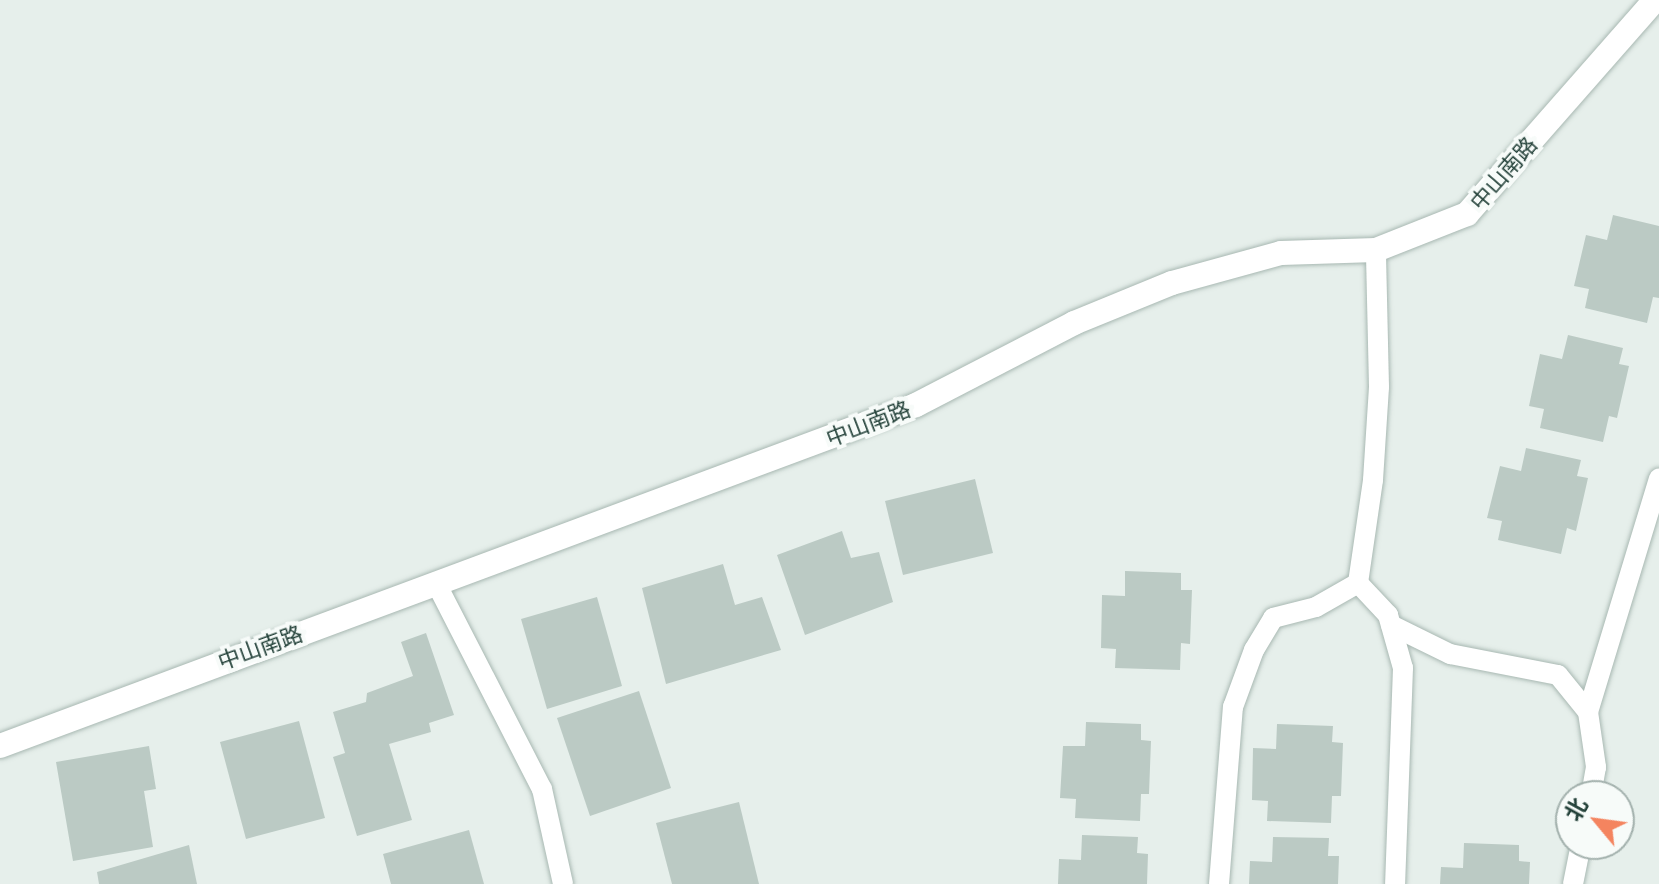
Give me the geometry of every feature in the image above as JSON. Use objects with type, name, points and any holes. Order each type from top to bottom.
[{"type":"street","name":"中山南路","points":[[0,746],[916,405],[1074,323],[1172,283],[1281,253],[1376,250],[1467,214],[1655,0]]},
{"type":"lane","points":[[1376,250],[1379,387],[1373,480],[1358,583],[1391,625],[1403,668],[1395,884]]},
{"type":"lane","points":[[1594,780],[1596,767],[1588,712],[1659,479]]},
{"type":"lane","points":[[436,583],[542,789],[563,884]]},
{"type":"lane","points":[[1219,884],[1233,707],[1254,650],[1273,618],[1316,607],[1358,583]]},
{"type":"lane","points":[[1391,625],[1450,654],[1558,675],[1588,712]]},
{"type":"lane","points":[[1573,884],[1578,860]]},
{"type":"building","points":[[1613,215],[1659,226],[1659,298],[1653,297],[1647,323],[1585,308],[1589,289],[1574,286],[1586,235],[1607,240]]},
{"type":"building","points":[[1568,335],[1623,348],[1619,364],[1629,366],[1617,418],[1609,416],[1603,442],[1540,428],[1544,409],[1529,406],[1540,354],[1562,359]]},
{"type":"building","points":[[1526,448],[1581,460],[1577,476],[1588,478],[1576,531],[1567,528],[1561,554],[1498,540],[1502,521],[1487,518],[1500,466],[1521,471]]},
{"type":"building","points":[[975,479],[993,553],[903,575],[885,501]]},
{"type":"building","points":[[842,531],[851,558],[879,552],[893,602],[805,635],[777,555]]},
{"type":"building","points":[[723,564],[735,605],[762,597],[781,650],[666,684],[642,588]]},
{"type":"building","points":[[1125,571],[1181,573],[1181,590],[1192,590],[1190,644],[1181,643],[1180,670],[1115,668],[1116,649],[1101,648],[1102,595],[1125,596]]},
{"type":"building","points":[[597,597],[622,686],[547,709],[521,619]]},
{"type":"building","points":[[426,633],[454,715],[429,723],[431,732],[389,744],[412,820],[357,836],[333,757],[345,753],[333,712],[366,702],[367,693],[413,676],[401,642]]},
{"type":"building","points":[[639,691],[671,788],[590,816],[557,718]]},
{"type":"building","points":[[299,721],[325,818],[246,839],[220,742]]},
{"type":"building","points":[[1086,722],[1141,724],[1141,740],[1151,741],[1149,794],[1141,794],[1140,821],[1075,818],[1076,799],[1060,798],[1063,746],[1085,746]]},
{"type":"building","points":[[1277,724],[1333,726],[1332,742],[1343,743],[1341,796],[1332,796],[1331,823],[1267,821],[1268,801],[1252,800],[1253,748],[1276,749]]},
{"type":"building","points":[[149,746],[156,789],[144,791],[153,847],[73,861],[56,762]]},
{"type":"building","points":[[739,802],[759,884],[672,884],[656,823]]},
{"type":"building","points":[[469,830],[484,884],[391,884],[383,854]]},
{"type":"building","points":[[1082,835],[1138,837],[1137,853],[1148,854],[1147,884],[1058,884],[1059,859],[1081,860]]},
{"type":"building","points":[[1273,837],[1329,838],[1328,856],[1339,856],[1338,884],[1249,884],[1250,861],[1272,862]]},
{"type":"building","points":[[1464,843],[1519,845],[1519,861],[1530,862],[1529,884],[1440,884],[1441,867],[1463,868]]},
{"type":"building","points":[[189,845],[197,884],[99,884],[97,872]]}]
